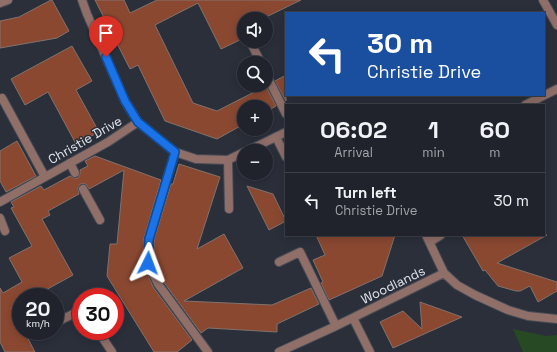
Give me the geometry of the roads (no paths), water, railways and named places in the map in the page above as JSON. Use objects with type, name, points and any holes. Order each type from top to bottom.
[{"type":"street","points":[[0,3],[8,0]]},
{"type":"street","name":"Christie Drive","points":[[82,0],[125,101],[138,122],[175,152],[196,159],[228,160],[237,156]]},
{"type":"street","points":[[543,0],[557,25]]},
{"type":"street","points":[[273,88],[285,112]]},
{"type":"street","points":[[545,95],[557,89]]},
{"type":"street","points":[[527,104],[543,96]]},
{"type":"street","name":"Christie Drive","points":[[2,98],[45,177]]},
{"type":"street","name":"Christie Drive","points":[[0,202],[108,142],[138,122]]},
{"type":"street","name":"Christie Drive","points":[[262,144],[285,132]]},
{"type":"street","points":[[276,137],[285,155]]},
{"type":"street","points":[[175,152],[149,239],[148,263],[158,284],[208,352]]},
{"type":"street","points":[[228,160],[228,209]]},
{"type":"street","points":[[70,163],[75,173]]},
{"type":"street","points":[[83,189],[100,220]]},
{"type":"street","points":[[0,218],[5,231]]},
{"type":"street","points":[[428,238],[444,273],[457,285],[508,310],[528,316],[557,319]]},
{"type":"street","points":[[279,262],[300,252],[336,326]]},
{"type":"street","name":"Woodlands","points":[[279,352],[353,318],[444,273]]},
{"type":"street","name":"Woodlands","points":[[353,318],[370,352]]},
{"type":"street","points":[[104,340],[112,352]]}]
